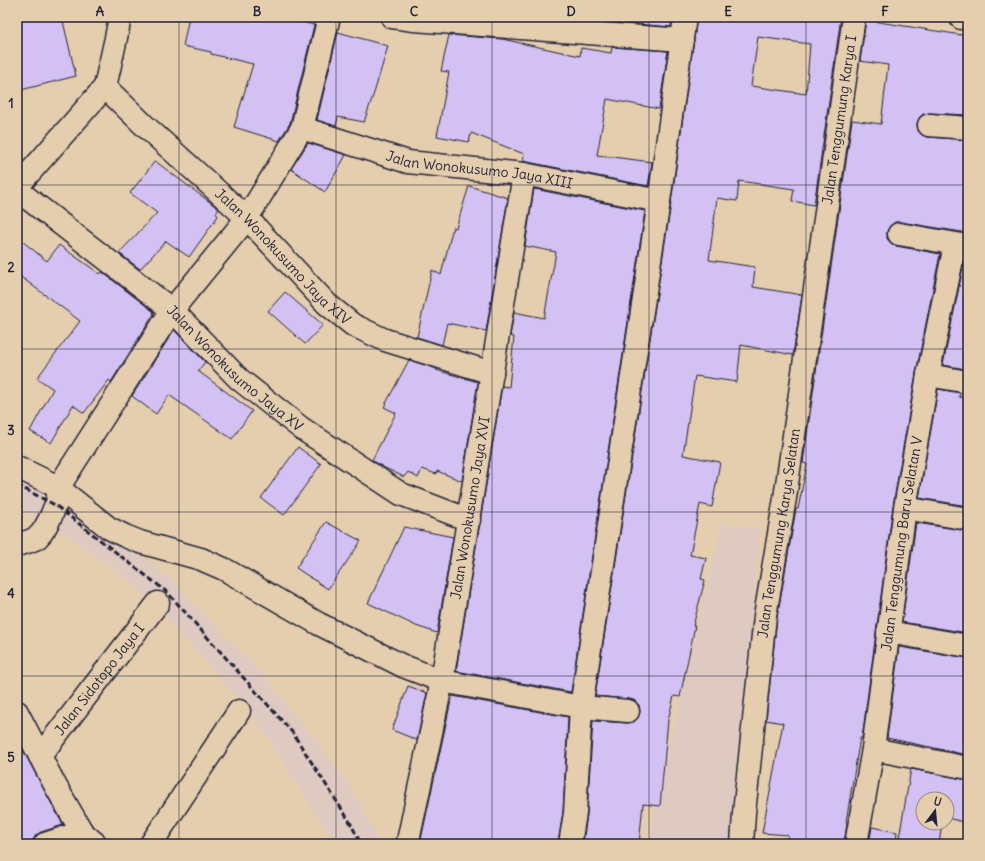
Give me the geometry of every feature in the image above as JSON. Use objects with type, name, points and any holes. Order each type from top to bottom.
[{"type":"street","points":[[17,188],[104,87],[120,17]]},
{"type":"street","points":[[17,545],[36,538],[41,534],[45,528],[57,497],[172,310],[247,218],[302,128],[329,17]]},
{"type":"street","points":[[392,17],[682,40]]},
{"type":"street","points":[[570,844],[575,812],[581,707],[659,201],[685,17]]},
{"type":"street","name":"Jalan Tenggumung Karya I","points":[[825,223],[854,17]]},
{"type":"street","name":"Jalan Wonokusumo Jaya XIV","points":[[104,87],[247,218],[327,304],[353,325],[385,340],[492,373]]},
{"type":"street","points":[[929,125],[968,128]]},
{"type":"street","name":"Jalan Wonokusumo Jaya XIII","points":[[302,128],[408,162],[524,174],[659,201]]},
{"type":"street","name":"Jalan Wonokusumo Jaya XVI","points":[[408,841],[442,681],[524,174]]},
{"type":"street","name":"Jalan Wonokusumo Jaya XV","points":[[17,188],[172,310],[239,379],[302,428],[402,494],[468,520]]},
{"type":"street","name":"Jalan Tenggumung Karya Selatan","points":[[742,844],[765,616],[785,498],[825,223]]},
{"type":"street","points":[[899,234],[962,245]]},
{"type":"street","name":"Jalan Tenggumung Baru Selatan V","points":[[856,844],[873,749],[905,508],[928,375],[962,245]]},
{"type":"street","points":[[928,375],[968,382]]},
{"type":"street","points":[[17,467],[57,497],[109,528],[140,542],[201,559],[224,569],[319,624],[403,666],[442,681],[581,707],[628,711]]},
{"type":"street","points":[[905,508],[968,519]]},
{"type":"street","name":"Jalan Sidotopo Jaya I","points":[[40,756],[158,603]]},
{"type":"street","points":[[888,632],[968,646]]},
{"type":"street","points":[[152,844],[240,711]]},
{"type":"street","points":[[17,712],[55,784],[89,838],[45,844]]},
{"type":"street","points":[[873,749],[968,768]]},
{"type":"shaded area","points":[[17,467],[58,488],[173,581],[270,683],[349,785],[380,844],[335,844],[255,718],[139,588],[64,533],[17,508]]},
{"type":"shaded area","points":[[722,522],[760,529],[734,844],[647,844]]},
{"type":"building","points":[[17,17],[62,17],[76,76],[17,91]]},
{"type":"building","points":[[189,17],[282,17],[314,25],[290,123],[279,141],[234,127],[253,64],[183,46]]},
{"type":"building","points":[[615,17],[672,17],[671,27],[615,22]]},
{"type":"building","points":[[697,17],[841,17],[814,205],[792,201],[794,189],[739,181],[737,201],[717,198],[709,260],[755,267],[753,287],[802,295],[793,355],[741,345],[737,382],[695,376],[683,455],[720,462],[712,507],[700,504],[690,555],[706,558],[701,579],[705,580],[693,626],[695,626],[680,697],[674,696],[668,720],[660,806],[643,804],[639,844],[583,844],[587,814],[593,721],[634,722],[638,718],[640,712],[639,705],[635,701],[629,699],[595,696],[671,203]],"holes":[[[758,37],[810,44],[806,94],[751,86]]]},
{"type":"building","points":[[866,20],[968,36],[968,115],[923,114],[919,118],[917,124],[918,131],[922,135],[928,137],[968,140],[968,233],[901,222],[895,222],[887,231],[887,239],[896,246],[940,254],[916,373],[893,506],[862,738],[860,738],[846,822],[844,844],[787,844],[788,835],[762,833],[783,723],[766,720],[777,618],[796,509],[798,509],[807,464],[803,463],[852,120],[881,124],[888,65],[860,61]]},
{"type":"building","points":[[338,32],[388,46],[364,122],[338,117],[336,126],[317,120]]},
{"type":"building","points":[[449,35],[502,39],[580,56],[581,48],[611,53],[612,47],[668,51],[659,109],[607,99],[597,155],[652,162],[648,186],[523,161],[524,154],[471,133],[469,142],[437,136],[449,72],[441,71]]},
{"type":"building","points":[[308,143],[346,155],[325,192],[291,169]]},
{"type":"building","points":[[155,161],[219,209],[216,213],[218,216],[189,257],[166,241],[140,269],[119,253],[157,213],[130,193]]},
{"type":"building","points":[[469,186],[508,198],[486,331],[447,323],[442,345],[417,337],[432,270],[441,275],[453,227],[456,228]]},
{"type":"building","points":[[534,189],[645,211],[571,692],[456,671],[502,386],[509,387],[514,337],[510,336],[514,312],[544,318],[556,252],[525,246]]},
{"type":"building","points":[[17,237],[47,261],[59,245],[100,274],[102,272],[154,312],[111,382],[109,380],[84,413],[73,405],[51,443],[30,431],[53,389],[37,378],[80,321],[17,274]]},
{"type":"building","points":[[965,258],[968,258],[968,363],[966,369],[943,365]]},
{"type":"building","points":[[285,292],[323,325],[305,344],[268,311]]},
{"type":"building","points":[[174,330],[205,362],[198,371],[252,411],[232,439],[169,395],[156,414],[132,396]]},
{"type":"building","points":[[409,360],[437,369],[436,370],[478,382],[462,481],[437,471],[436,474],[422,469],[418,478],[408,472],[404,477],[372,460],[396,413],[384,407]]},
{"type":"building","points":[[938,389],[960,393],[959,397],[968,398],[968,506],[919,498]]},
{"type":"building","points":[[298,447],[321,464],[284,515],[261,498]]},
{"type":"building","points":[[326,522],[361,541],[328,589],[296,568]]},
{"type":"building","points":[[916,523],[968,531],[968,633],[902,622]]},
{"type":"building","points":[[404,527],[453,537],[437,633],[416,626],[368,603]]},
{"type":"building","points":[[899,647],[968,658],[968,755],[887,738]]},
{"type":"building","points":[[408,686],[427,693],[417,740],[392,730]]},
{"type":"building","points":[[452,696],[568,717],[563,812],[558,844],[420,844]]},
{"type":"building","points":[[17,739],[63,825],[41,832],[36,835],[33,840],[25,844],[17,844]]},
{"type":"building","points":[[911,769],[968,780],[968,823],[955,820],[955,791],[915,791],[915,831],[941,831],[939,844],[898,844]]},
{"type":"building","points":[[872,827],[897,832],[896,844],[869,844]]},
{"type":"railway","points":[[17,485],[55,505],[167,592],[292,732],[350,822],[361,844]]}]
